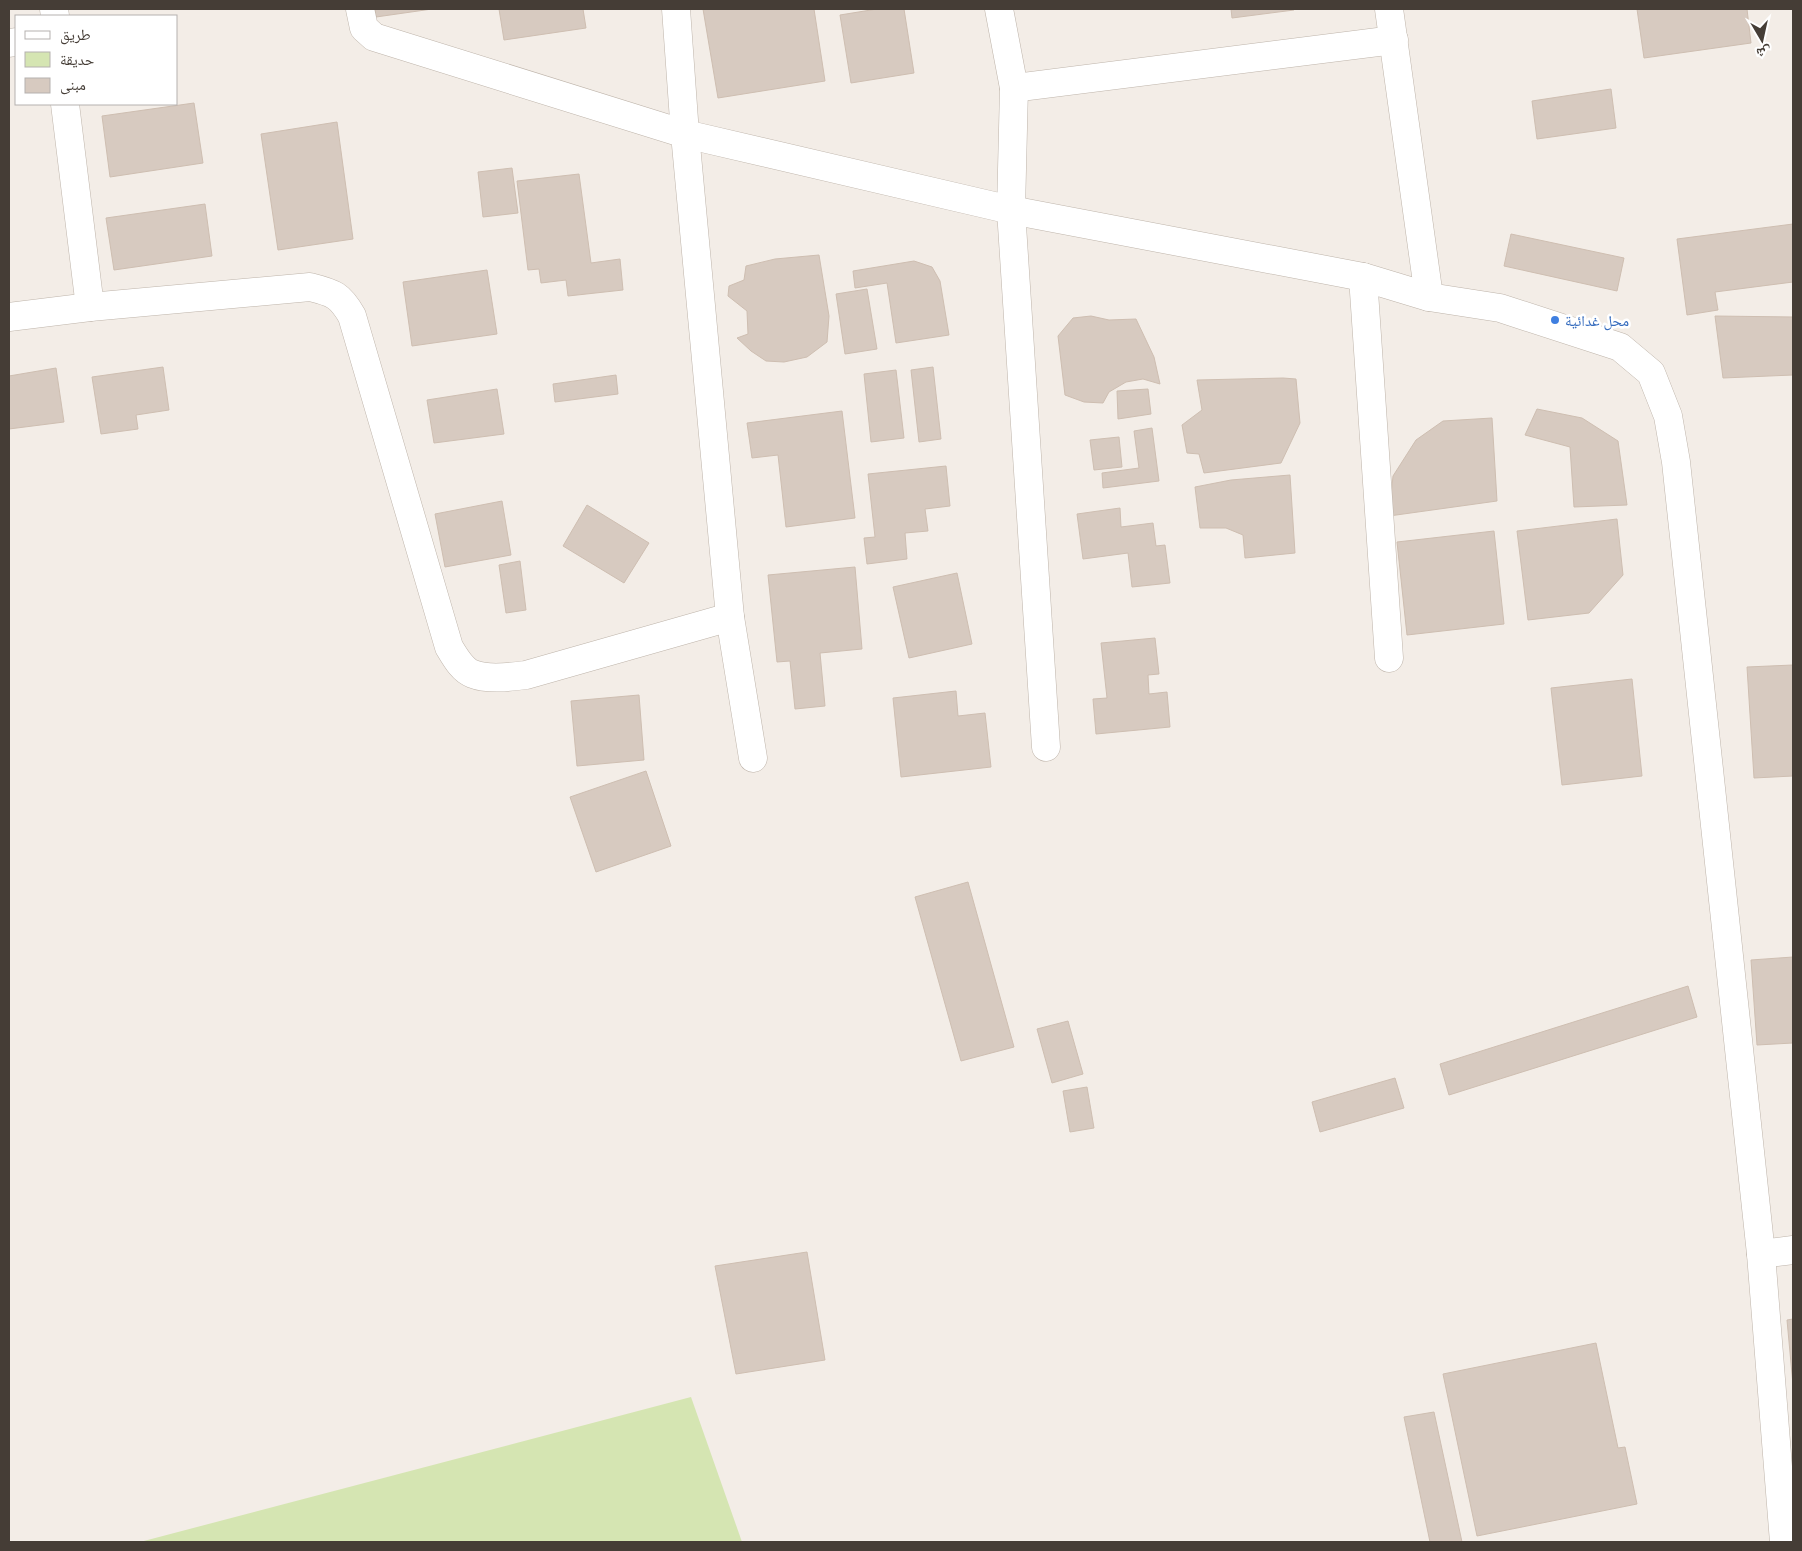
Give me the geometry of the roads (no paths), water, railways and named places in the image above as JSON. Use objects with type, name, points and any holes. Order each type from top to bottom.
[{"type":"street","points":[[360,9],[364,28],[374,37],[685,134],[1011,210],[1363,277],[1429,297],[1500,308],[1620,347],[1651,373],[1668,416],[1678,472],[1761,1254],[1784,1542]]},
{"type":"street","points":[[676,9],[685,134],[730,617],[753,758]]},
{"type":"street","points":[[999,9],[1014,88],[1011,210],[1046,747]]},
{"type":"street","points":[[1390,9],[1429,297]]},
{"type":"street","points":[[1014,88],[1394,40]]},
{"type":"street","points":[[64,105],[90,307]]},
{"type":"street","points":[[1363,277],[1389,658]]},
{"type":"street","points":[[9,317],[90,307],[310,287],[330,292],[344,301],[352,316],[449,648],[459,663],[473,674],[498,678],[526,676],[730,617]]},
{"type":"street","points":[[1761,1254],[1793,1250]]},
{"type":"place","name":"محل غدائية","points":[[1555,320]]}]
